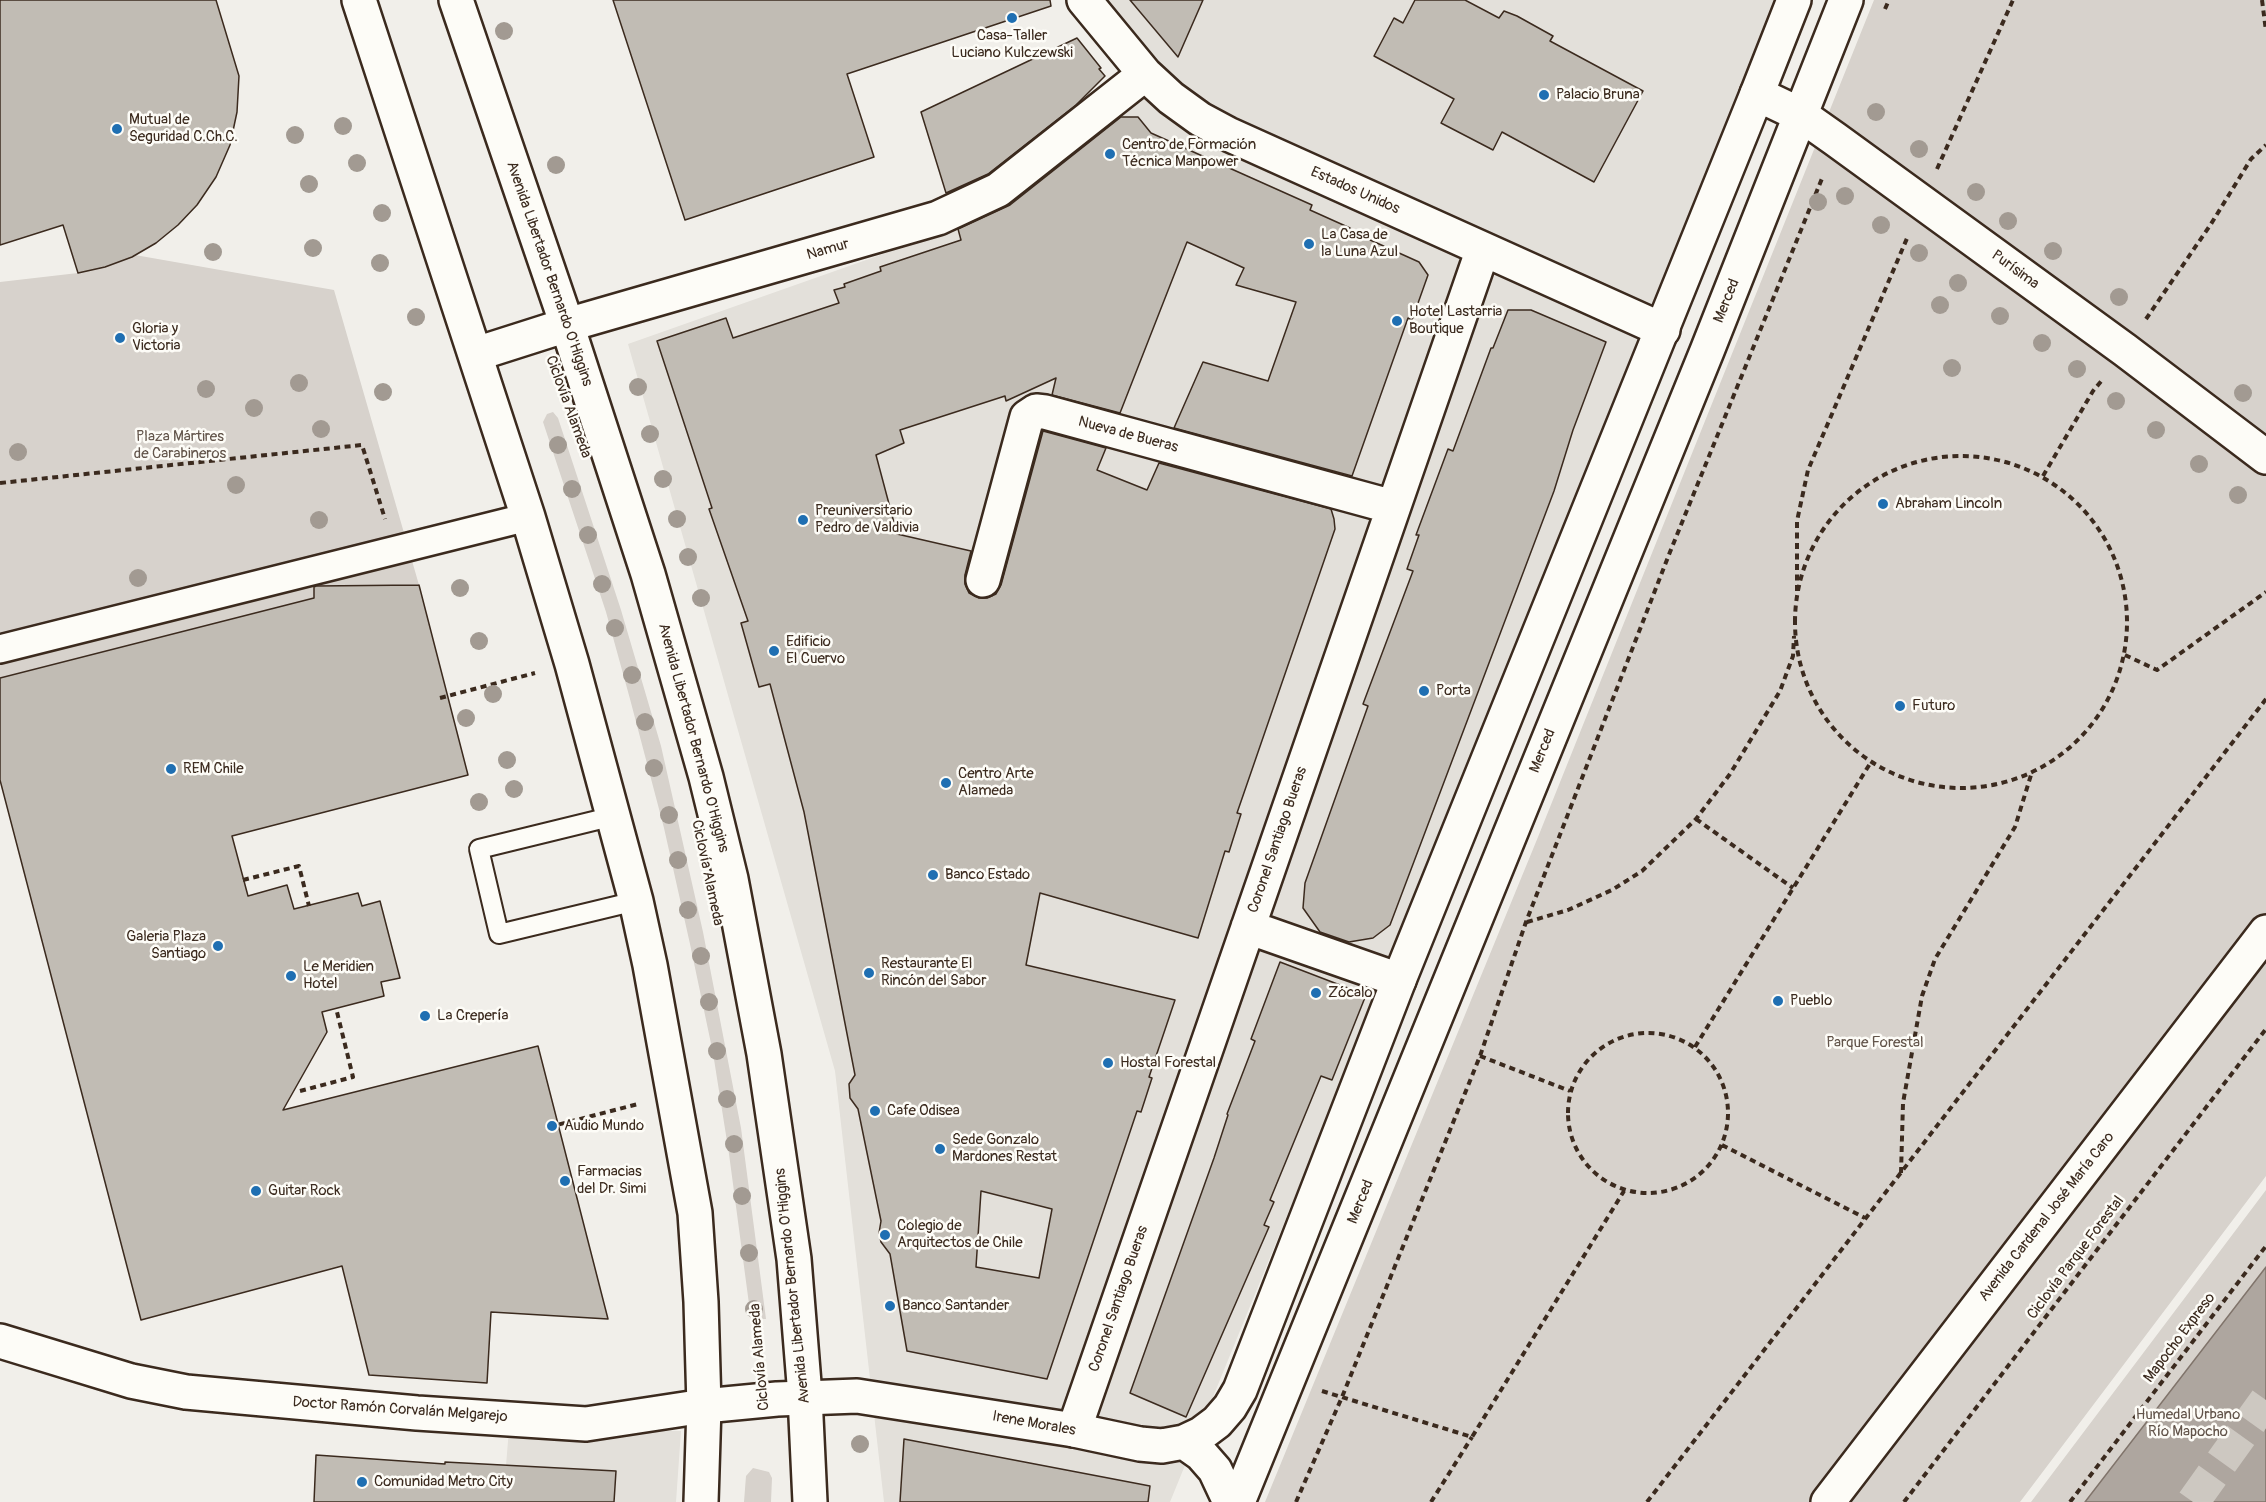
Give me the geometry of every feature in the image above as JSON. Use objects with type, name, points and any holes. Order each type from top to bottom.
[{"type":"main road","points":[[359,0],[528,517],[572,664],[636,901],[650,965],[695,1213],[701,1302],[704,1406],[701,1502]]},
{"type":"main road","name":"Avenida Libertador Bernardo O'Higgins","points":[[456,0],[567,324],[652,586],[706,777],[731,879],[764,1054],[794,1259],[805,1396],[810,1502]]},
{"type":"main road","name":"Estados Unidos","points":[[1084,0],[1145,75],[1182,106],[1228,134],[1663,330]]},
{"type":"main road","points":[[1248,927],[1399,980],[1663,330],[1794,0]]},
{"type":"main road","name":"Merced","points":[[1238,1502],[1289,1381],[1846,0]]},
{"type":"main road","name":"Namur","points":[[476,354],[567,324],[938,218],[998,190],[1145,75]]},
{"type":"main road","name":"Purísima","points":[[1757,94],[1801,115],[1835,139],[2125,350],[2266,457]]},
{"type":"main road","name":"Coronel Santiago Bueras","points":[[1074,1430],[1483,249]]},
{"type":"main road","name":"Nueva de Bueras","points":[[983,580],[1027,417],[1036,411],[1393,507]]},
{"type":"main road","name":"Avenida Cardenal José María Caro","points":[[1828,1502],[2266,932]]},
{"type":"main road","name":"Irene Morales","points":[[805,1396],[857,1396],[1074,1430],[1140,1444],[1162,1446],[1184,1442],[1202,1434],[1230,1407],[1240,1390],[1399,980]]},
{"type":"main road","name":"Doctor Ramón Corvalán Melgarejo","points":[[0,1341],[131,1381],[186,1392],[417,1413],[586,1424],[704,1406],[805,1396]]},
{"type":"main road","points":[[1184,1442],[1201,1454],[1215,1470],[1230,1502]]},
{"type":"street","points":[[0,649],[528,517]]},
{"type":"lane","points":[[614,816],[479,849],[499,934],[636,901]]},
{"type":"path","points":[[1884,11],[1888,0]]},
{"type":"path","points":[[1526,922],[1568,910],[1612,890],[1642,871],[1695,819],[1730,774],[1780,691],[1793,656],[1797,594],[1797,521],[1808,470],[1922,202],[2013,0]]},
{"type":"path","points":[[2262,0],[2266,31]]},
{"type":"path","points":[[1296,1502],[1342,1397],[1480,1056],[1526,922],[1670,552],[1822,180],[1835,139]]},
{"type":"path","points":[[2043,476],[2093,391],[2125,350],[2211,224],[2251,159],[2266,145]]},
{"type":"path","points":[[0,483],[362,445],[395,551]]},
{"type":"path","points":[[1795,629],[1806,685],[1836,734],[1871,762],[1929,787],[1982,789],[2031,774],[2075,745],[2107,704],[2125,655],[2127,603],[2113,552],[2083,508],[2043,476],[1993,458],[1940,456],[1889,472],[1846,502],[1814,545],[1797,594]]},
{"type":"path","points":[[2125,655],[2157,670],[2266,592]]},
{"type":"path","points":[[440,698],[572,664]]},
{"type":"path","points":[[1647,1502],[2266,699]]},
{"type":"path","points":[[1695,1047],[1871,762]]},
{"type":"path","points":[[1900,1173],[1903,1103],[1922,996],[1935,959],[2015,827],[2031,774]]},
{"type":"path","points":[[1695,819],[1793,888]]},
{"type":"path","points":[[243,880],[299,866],[309,906]]},
{"type":"path","points":[[300,1091],[353,1077],[336,1008]]},
{"type":"path","name":"Ciclovía Parque Forestal","points":[[1904,1502],[2266,1029]]},
{"type":"path","points":[[1647,1032],[1673,1036],[1695,1047],[1714,1067],[1726,1091],[1728,1119],[1722,1145],[1710,1165],[1692,1181],[1671,1191],[1647,1194],[1624,1191],[1601,1180],[1584,1162],[1571,1140],[1567,1115],[1570,1091],[1581,1067],[1599,1049],[1622,1036],[1647,1032]]},
{"type":"path","points":[[1480,1056],[1570,1091]]},
{"type":"path","points":[[549,1127],[674,1094]]},
{"type":"path","points":[[1722,1145],[1865,1218]]},
{"type":"path","points":[[1431,1502],[1624,1191]]},
{"type":"path","name":"Mapocho Expreso","points":[[2070,1502],[2266,1246]]},
{"type":"path","points":[[1289,1381],[1472,1437]]},
{"type":"shaded area","points":[[1107,0],[1776,0],[1616,411],[1170,1502],[884,1502],[835,1071],[628,344],[988,217],[1164,74]]},
{"type":"shaded area","points":[[2266,1267],[2266,1502],[2085,1502]]},
{"type":"shaded area","points":[[509,1429],[681,1431],[676,1502],[503,1502]]},
{"type":"green space","name":"Parque Forestal","points":[[1874,0],[2266,0],[2266,1176],[2020,1502],[1265,1502],[1538,837]]},
{"type":"green space","name":"Plaza Mártires de Carabineros","points":[[135,255],[334,290],[419,585],[315,586],[314,598],[0,679],[0,282],[78,273],[105,267]]},
{"type":"green space","points":[[553,412],[558,418],[621,610],[661,746],[703,932],[741,1128],[766,1319],[751,1319],[713,1053],[690,944],[664,828],[606,612],[543,422],[547,414]]},
{"type":"green space","name":"Humedal Urbano Río Mapocho","points":[[2266,1190],[2266,1502],[2031,1502]]},
{"type":"green space","points":[[753,1468],[769,1472],[772,1478],[771,1502],[744,1502],[746,1476]]},
{"type":"building","name":"Mutual de Seguridad C.Ch.C.","points":[[0,0],[216,0],[239,76],[237,112],[230,145],[216,177],[197,205],[156,243],[132,257],[105,267],[78,273],[63,225],[0,245]]},
{"type":"building","points":[[613,0],[1050,0],[1051,6],[847,74],[874,157],[685,220]]},
{"type":"building","points":[[1130,0],[1203,0],[1178,57]]},
{"type":"building","name":"Palacio Bruna","points":[[1415,0],[1465,0],[1499,18],[1504,11],[1517,16],[1553,36],[1550,41],[1643,91],[1594,182],[1502,132],[1493,150],[1441,123],[1454,99],[1374,56],[1394,18],[1403,23]]},
{"type":"building","points":[[1077,38],[1105,76],[1076,105],[988,174],[946,193],[921,112]]},
{"type":"building","points":[[1121,117],[1138,117],[1151,133],[1312,205],[1310,210],[1419,262],[1428,275],[1412,320],[1408,318],[1352,476],[1174,428],[1203,362],[1268,381],[1296,302],[1236,285],[1244,268],[1187,242],[1120,413],[1052,395],[1056,378],[1006,401],[1005,396],[900,430],[904,443],[876,455],[897,534],[971,551],[965,584],[969,593],[979,598],[987,598],[996,594],[1001,585],[1043,431],[1106,448],[1097,470],[1147,490],[1159,463],[1331,509],[1334,519],[1335,529],[1237,813],[1241,814],[1229,852],[1225,851],[1198,938],[1040,893],[1026,965],[1175,1000],[1149,1077],[1152,1078],[1141,1112],[1137,1111],[1047,1379],[907,1351],[890,1254],[881,1242],[879,1233],[881,1221],[858,1109],[850,1098],[849,1084],[855,1075],[804,812],[770,684],[759,687],[741,623],[748,621],[709,509],[712,508],[657,341],[726,318],[733,338],[839,303],[834,290],[845,287],[844,284],[881,271],[880,267],[961,240],[958,229],[1010,205]],"holes":[[[981,1191],[1052,1209],[1039,1278],[976,1267]]]},
{"type":"building","points":[[1508,310],[1531,310],[1606,342],[1573,430],[1554,491],[1390,925],[1373,938],[1349,942],[1320,932],[1303,908],[1305,883],[1368,706],[1363,704],[1413,571],[1407,569],[1419,535],[1416,535],[1448,449],[1453,451],[1491,348],[1493,348]]},
{"type":"building","name":"Galeria Plaza Santiago","points":[[419,585],[468,775],[232,836],[248,896],[287,885],[294,909],[358,893],[362,906],[380,901],[400,978],[381,982],[384,996],[322,1012],[327,1032],[283,1110],[538,1046],[608,1319],[491,1312],[487,1383],[369,1375],[342,1266],[141,1320],[0,780],[0,678],[314,598],[314,587],[316,586]]},
{"type":"building","points":[[1280,962],[1366,995],[1332,1080],[1321,1076],[1270,1200],[1274,1202],[1264,1225],[1269,1227],[1186,1417],[1130,1393],[1214,1158],[1227,1114],[1255,1041],[1251,1039]]},
{"type":"building","points":[[904,1439],[1150,1486],[1148,1502],[900,1502]]},
{"type":"building","points":[[316,1455],[445,1464],[445,1462],[616,1471],[614,1502],[314,1502]]},
{"type":"tunnel","points":[[2193,1502],[2266,1400]]},
{"type":"place","name":"Casa-Taller Luciano Kulczewski","points":[[1012,18]]},
{"type":"place","name":"Palacio Bruna","points":[[1544,95]]},
{"type":"place","name":"Mutual de Seguridad C.Ch.C.","points":[[117,129]]},
{"type":"place","name":"Centro de Formación Técnica Manpower","points":[[1110,154]]},
{"type":"place","name":"La Casa de la Luna Azul","points":[[1309,244]]},
{"type":"place","name":"Hotel Lastarria Boutique","points":[[1397,321]]},
{"type":"place","name":"Gloria y Victoria","points":[[120,338]]},
{"type":"place","name":"Abraham Lincoln","points":[[1883,504]]},
{"type":"place","name":"Preuniversitario Pedro de Valdivia","points":[[803,520]]},
{"type":"place","name":"Edificio El Cuervo","points":[[774,651]]},
{"type":"place","name":"Porta","points":[[1424,691]]},
{"type":"place","name":"Futuro","points":[[1900,706]]},
{"type":"place","name":"REM Chile","points":[[171,769]]},
{"type":"place","name":"Centro Arte Alameda","points":[[946,783]]},
{"type":"place","name":"Banco Estado","points":[[933,875]]},
{"type":"place","name":"Galeria Plaza Santiago","points":[[218,946]]},
{"type":"place","name":"Restaurante El Rincón del Sabor","points":[[869,973]]},
{"type":"place","name":"Le Meridien Hotel","points":[[291,976]]},
{"type":"place","name":"Zócalo","points":[[1316,993]]},
{"type":"place","name":"Pueblo","points":[[1778,1001]]},
{"type":"place","name":"La Crepería","points":[[425,1016]]},
{"type":"place","name":"Hostal Forestal","points":[[1108,1063]]},
{"type":"place","name":"Cafe Odisea","points":[[875,1111]]},
{"type":"place","name":"Audio Mundo","points":[[552,1126]]},
{"type":"place","name":"Sede Gonzalo Mardones Restat","points":[[940,1149]]},
{"type":"place","name":"Farmacias del Dr. Simi","points":[[565,1181]]},
{"type":"place","name":"Guitar Rock","points":[[256,1191]]},
{"type":"place","name":"Colegio de Arquitectos de Chile","points":[[885,1235]]},
{"type":"place","name":"Banco Santander","points":[[890,1306]]},
{"type":"place","name":"Comunidad Metro City","points":[[362,1482]]}]
